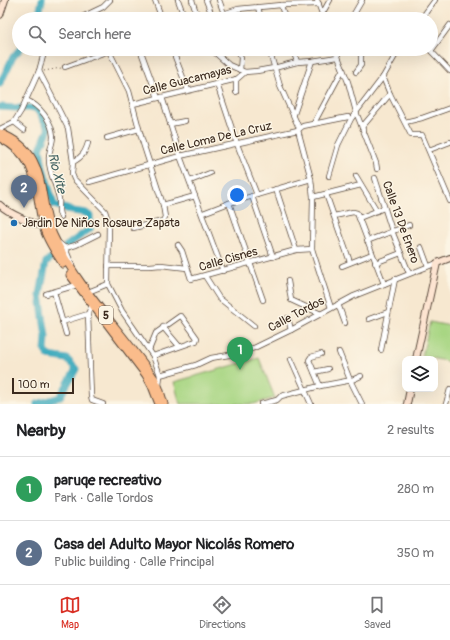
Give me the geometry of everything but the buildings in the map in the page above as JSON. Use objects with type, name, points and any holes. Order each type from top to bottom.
[{"type":"main road","name":"5","points":[[0,138],[17,150],[26,161],[32,172],[37,185],[46,226],[59,258],[76,284],[146,375],[159,404]]},
{"type":"main road","name":"5","points":[[46,226],[75,274],[146,367],[159,388],[164,404]]},
{"type":"street","points":[[0,15],[5,0]]},
{"type":"street","points":[[94,12],[103,8],[110,0]]},
{"type":"street","points":[[156,0],[160,12]]},
{"type":"street","points":[[178,0],[182,12]]},
{"type":"street","points":[[192,0],[196,12]]},
{"type":"street","points":[[206,0],[209,12]]},
{"type":"street","points":[[219,0],[223,12]]},
{"type":"street","points":[[323,12],[330,0]]},
{"type":"street","points":[[355,12],[362,0]]},
{"type":"street","points":[[426,12],[435,0]]},
{"type":"street","points":[[230,12],[238,9],[281,5],[286,2],[318,2],[321,12]]},
{"type":"street","points":[[281,5],[283,12]]},
{"type":"street","points":[[258,7],[259,12]]},
{"type":"street","points":[[438,40],[450,25]]},
{"type":"street","points":[[0,129],[14,122],[18,117],[39,71],[43,56]]},
{"type":"street","points":[[64,68],[96,56]]},
{"type":"street","points":[[115,56],[130,91],[139,129],[163,205],[164,220],[133,228]]},
{"type":"street","points":[[143,56],[160,97],[180,156],[203,213],[223,271]]},
{"type":"street","points":[[175,56],[188,90]]},
{"type":"street","points":[[218,56],[229,65],[242,71],[240,56]]},
{"type":"street","points":[[271,56],[283,93],[294,114],[299,129],[311,180],[313,197],[312,249],[331,308]]},
{"type":"street","points":[[295,56],[297,62]]},
{"type":"street","points":[[356,72],[361,65],[361,56]]},
{"type":"street","points":[[329,176],[338,145],[356,112],[383,76],[394,56]]},
{"type":"street","points":[[436,56],[450,71]]},
{"type":"street","name":"Calle Guacamayas","points":[[133,104],[236,79],[242,71],[274,68],[297,62],[338,57]]},
{"type":"street","name":"Calle 13 De Enero","points":[[338,57],[348,82],[356,112],[377,169]]},
{"type":"street","points":[[294,114],[312,61]]},
{"type":"street","points":[[314,123],[343,69]]},
{"type":"street","points":[[39,71],[68,128],[73,162],[72,174],[74,179],[105,211],[108,218],[108,284],[122,311],[153,356],[160,375],[159,388]]},
{"type":"street","points":[[383,76],[390,94],[411,135],[422,135],[448,189],[450,201]]},
{"type":"street","points":[[236,79],[236,92]]},
{"type":"street","points":[[217,84],[255,196],[273,257]]},
{"type":"street","points":[[362,127],[390,94]]},
{"type":"street","points":[[25,102],[32,103],[43,112],[52,130],[53,136],[48,159],[61,217]]},
{"type":"street","points":[[405,122],[422,118],[450,108]]},
{"type":"street","name":"Calle Loma De La Cruz","points":[[89,182],[180,156],[299,129],[314,123],[348,117]]},
{"type":"street","points":[[170,124],[185,121]]},
{"type":"street","points":[[14,122],[24,130]]},
{"type":"street","points":[[107,138],[139,129]]},
{"type":"street","points":[[429,150],[450,142]]},
{"type":"street","points":[[73,162],[85,153],[88,143]]},
{"type":"street","points":[[190,181],[210,173]]},
{"type":"street","points":[[356,176],[377,211]]},
{"type":"street","name":"Calle 13 De Enero","points":[[375,178],[392,231],[409,273]]},
{"type":"street","points":[[203,213],[229,203],[311,180]]},
{"type":"street","points":[[313,197],[361,185]]},
{"type":"street","points":[[276,190],[296,250]]},
{"type":"street","points":[[326,194],[350,262]]},
{"type":"street","points":[[163,205],[195,196]]},
{"type":"street","points":[[229,203],[264,300]]},
{"type":"street","points":[[0,205],[8,212],[46,226]]},
{"type":"street","points":[[359,218],[384,208]]},
{"type":"street","points":[[334,216],[355,212],[359,218],[384,284]]},
{"type":"street","points":[[367,241],[408,225]]},
{"type":"street","points":[[65,248],[76,245],[98,234]]},
{"type":"street","points":[[55,240],[65,248],[75,274]]},
{"type":"street","points":[[178,245],[182,251],[187,268]]},
{"type":"street","points":[[421,247],[428,266]]},
{"type":"street","name":"Calle Cisnes","points":[[108,266],[161,265],[187,268],[191,279],[296,250],[312,249]]},
{"type":"street","points":[[375,263],[401,253]]},
{"type":"street","points":[[342,266],[372,254]]},
{"type":"street","name":"Calle Tordos","points":[[160,375],[196,365],[211,358],[230,355],[254,348],[354,296],[450,258]]},
{"type":"street","points":[[417,356],[437,263]]},
{"type":"street","points":[[205,276],[219,298],[254,326]]},
{"type":"street","points":[[381,350],[395,279]]},
{"type":"street","points":[[288,281],[291,300],[320,314]]},
{"type":"street","points":[[46,294],[76,284]]},
{"type":"street","points":[[88,292],[108,284]]},
{"type":"street","points":[[54,292],[66,334]]},
{"type":"street","points":[[338,304],[346,323]]},
{"type":"street","points":[[92,305],[88,314],[92,400],[103,404]]},
{"type":"street","points":[[369,319],[388,312]]},
{"type":"street","points":[[62,322],[88,314]]},
{"type":"street","points":[[150,350],[156,333],[180,316],[197,340],[153,356]]},
{"type":"street","points":[[288,318],[291,330]]},
{"type":"street","points":[[163,327],[179,346]]},
{"type":"street","points":[[339,352],[350,380],[362,404]]},
{"type":"street","points":[[320,386],[310,358],[321,354]]},
{"type":"street","points":[[291,359],[311,404]]},
{"type":"street","points":[[314,372],[328,369]]},
{"type":"street","points":[[261,404],[278,402],[281,396],[350,380],[361,376]]},
{"type":"street","points":[[446,404],[450,389]]},
{"type":"street","points":[[407,404],[409,392]]},
{"type":"path","points":[[39,71],[64,68]]},
{"type":"green space","points":[[430,322],[450,326],[450,362],[438,359],[438,356],[422,356]]},
{"type":"green space","points":[[259,358],[275,398],[253,404],[180,404],[174,382]]},
{"type":"waterway","name":"Rio Xite","points":[[39,12],[42,0]]},
{"type":"waterway","name":"Rio Xite","points":[[0,84],[14,56]]},
{"type":"waterway","name":"Rio Xite","points":[[0,107],[36,108],[49,128],[40,149],[43,168],[54,205],[73,211],[86,213],[90,216],[90,229],[66,246]]},
{"type":"waterway","name":"Rio Xite","points":[[37,404],[60,397],[76,369],[67,359],[49,356],[45,351],[46,337],[40,295],[46,262],[50,259]]},
{"type":"place","name":"Casa del Adulto Mayor Nicolás Romero","points":[[24,208]]},
{"type":"place","name":"Jardin De Niños Rosaura Zapata","points":[[14,223]]},
{"type":"place","name":"paruqe recreativo","points":[[240,370]]}]
